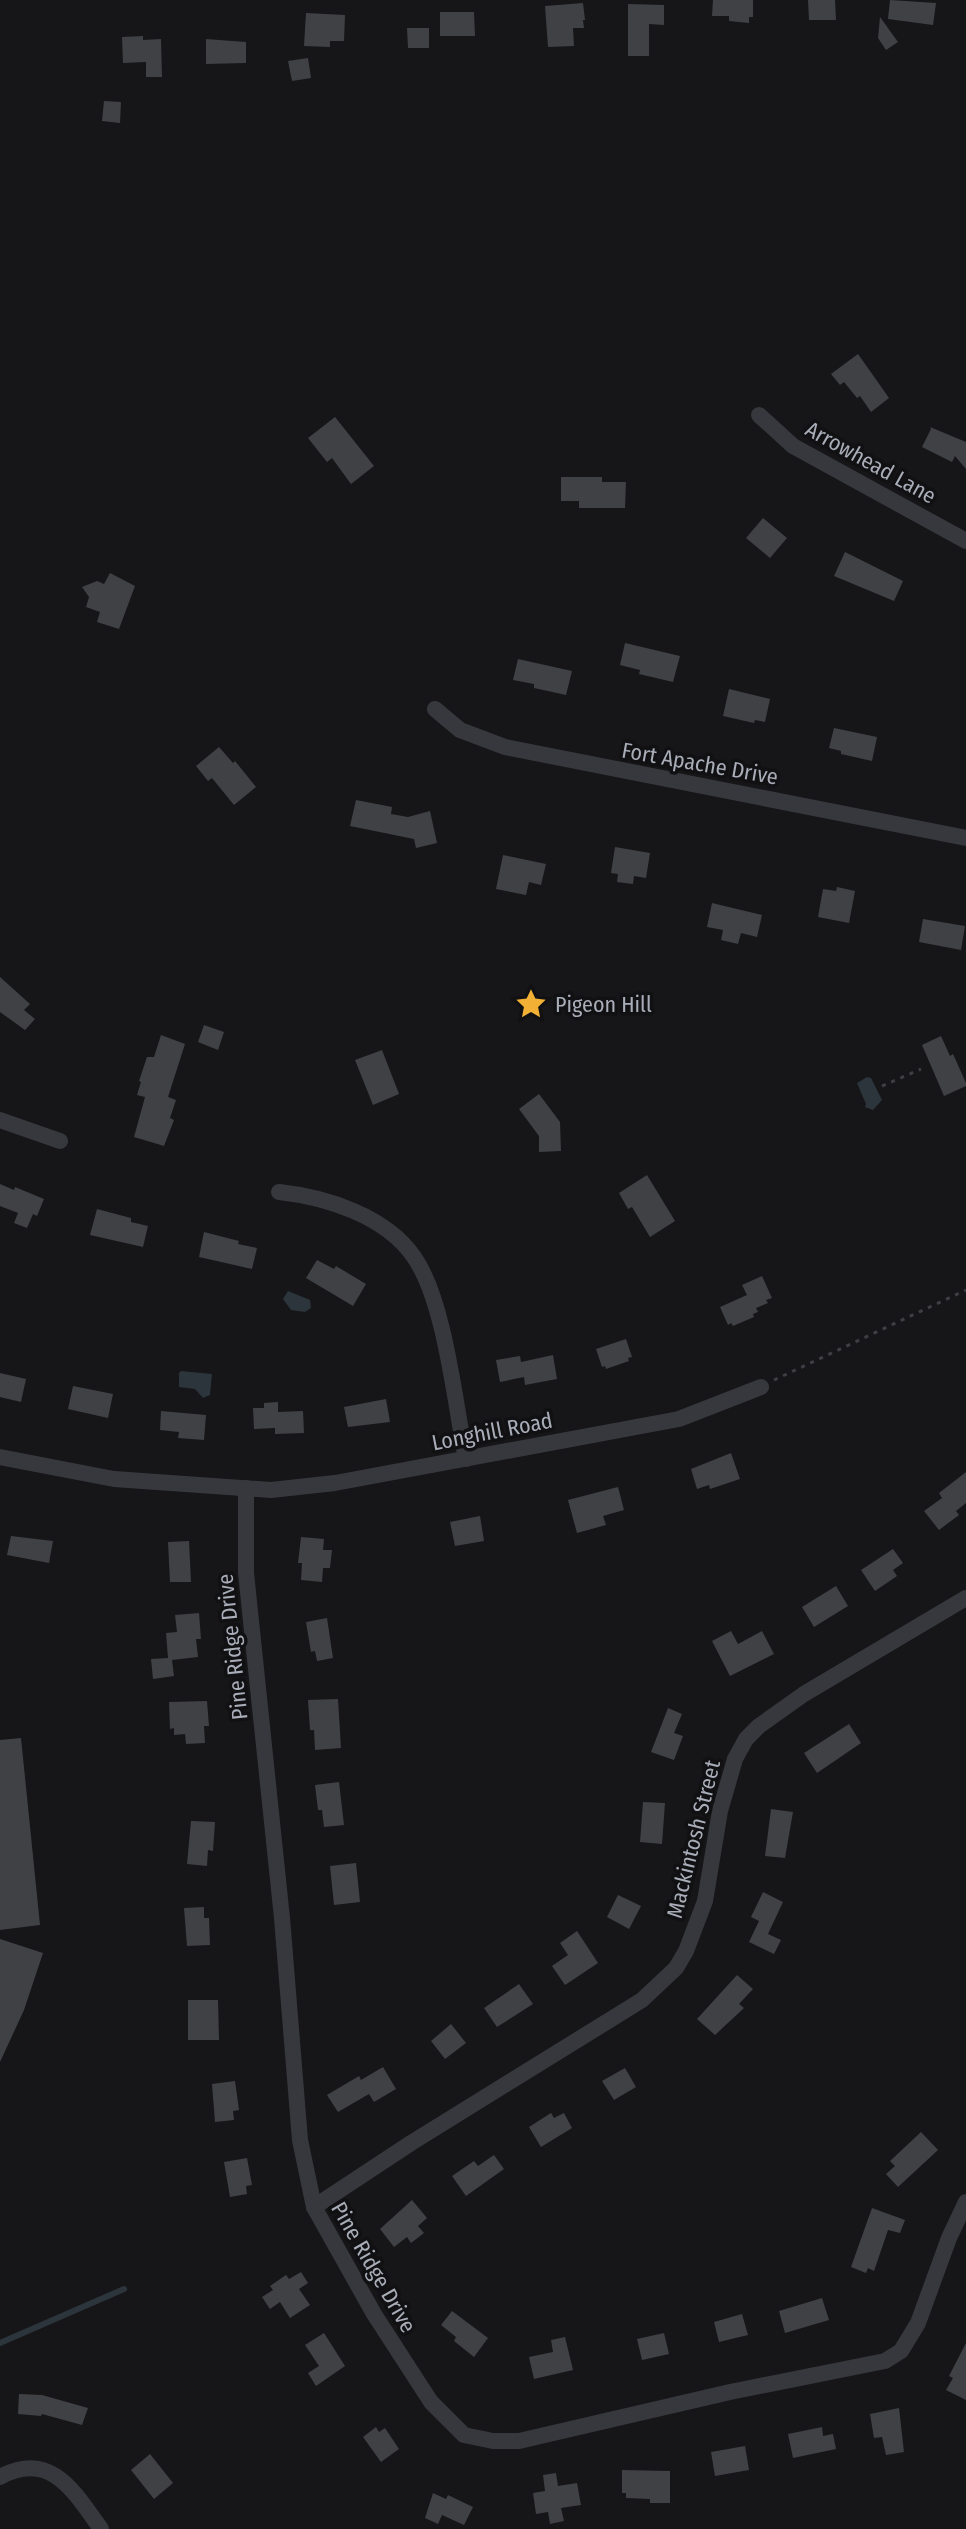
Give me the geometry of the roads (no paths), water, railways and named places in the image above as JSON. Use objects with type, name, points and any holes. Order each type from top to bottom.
[{"type":"street","name":"Arrowhead Lane","points":[[759,415],[793,446],[966,541]]},
{"type":"street","name":"Fort Apache Drive","points":[[435,709],[460,730],[505,747],[966,838]]},
{"type":"street","points":[[0,1120],[60,1141]]},
{"type":"street","points":[[279,1192],[319,1200],[367,1218],[393,1234],[413,1255],[430,1290],[439,1321],[466,1459]]},
{"type":"street","name":"Longhill Road","points":[[0,1457],[114,1479],[271,1490],[335,1483],[679,1419],[761,1387]]},
{"type":"street","name":"Pine Ridge Drive","points":[[246,1488],[246,1573],[282,1918],[300,2140],[314,2207],[374,2314],[431,2402],[464,2435],[493,2441],[519,2441],[730,2392],[885,2361],[901,2351],[918,2323],[949,2238],[966,2202]]},
{"type":"street","name":"Mackintosh Street","points":[[314,2207],[642,2000],[676,1968],[686,1951],[705,1901],[720,1811],[735,1759],[746,1739],[804,1694],[966,1598]]},
{"type":"street","points":[[0,2477],[27,2469],[53,2472],[64,2481],[101,2529]]},
{"type":"waterway","points":[[0,2343],[124,2289]]},
{"type":"place","name":"Pigeon Hill","points":[[531,1004]]}]
